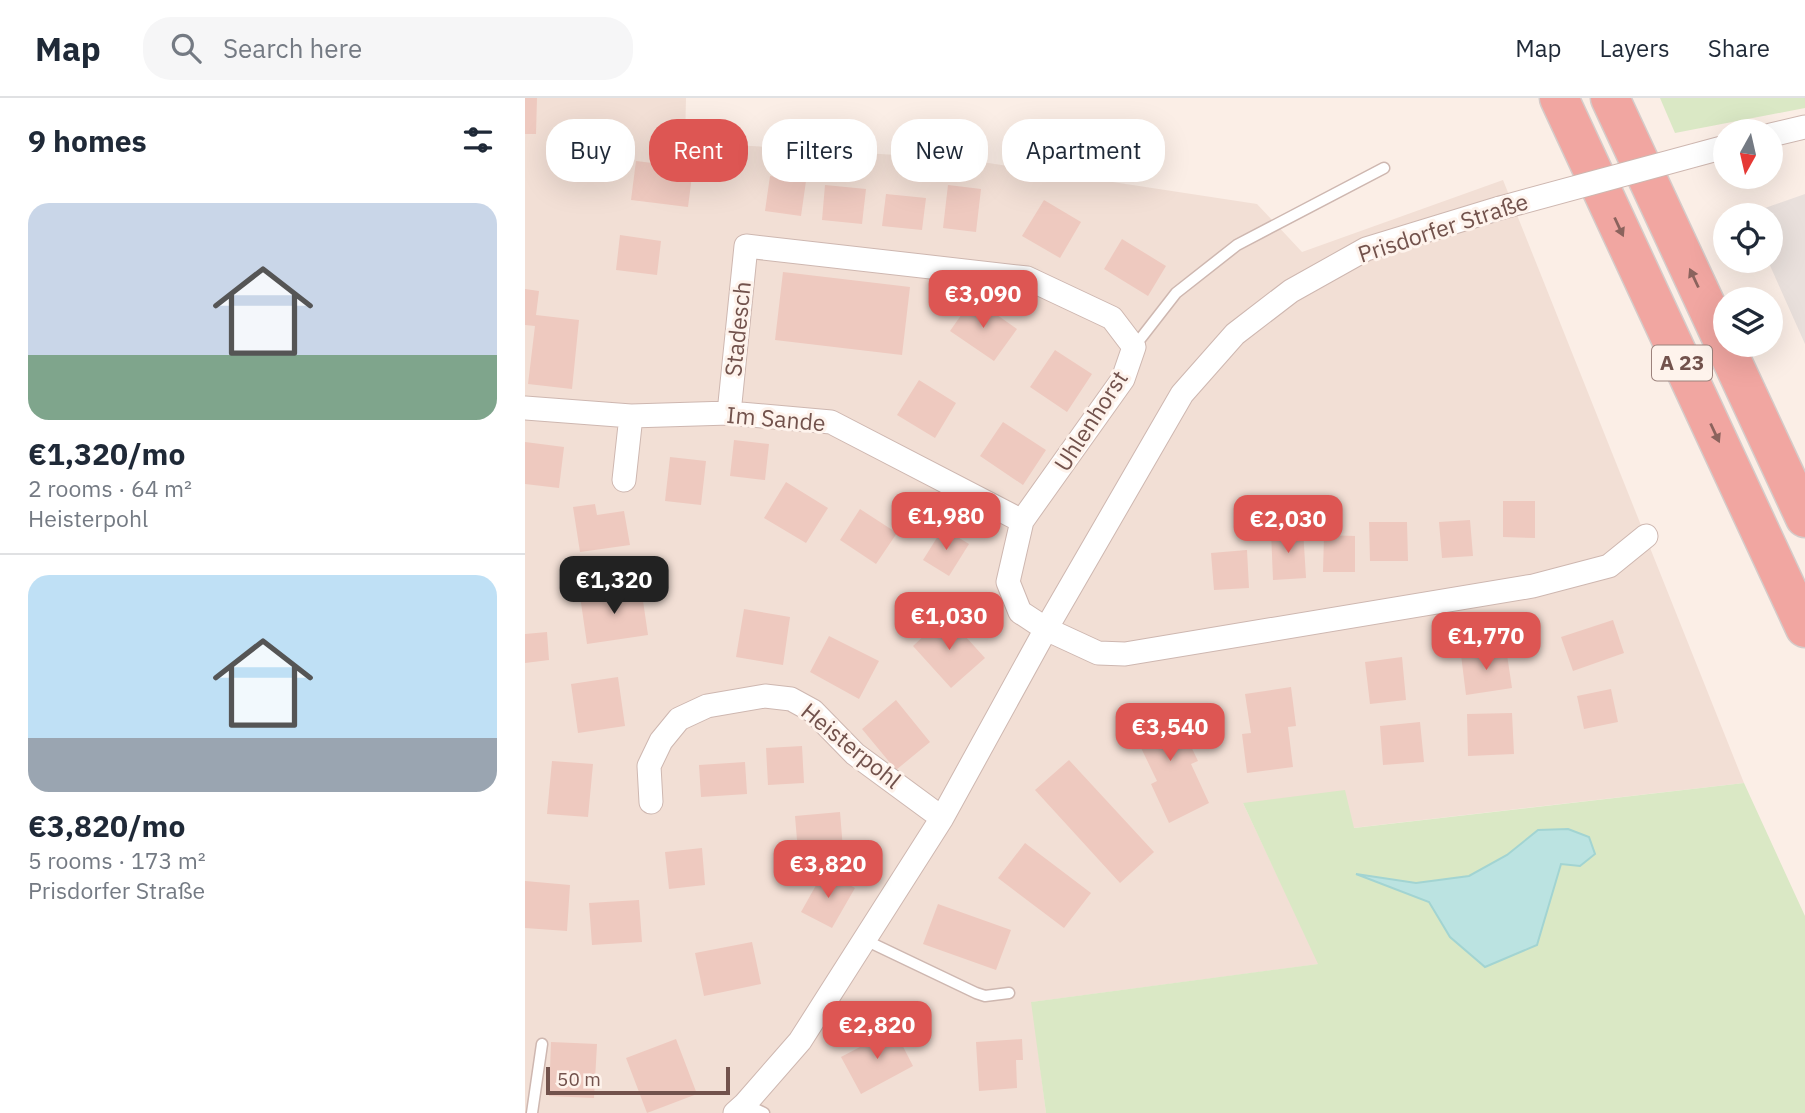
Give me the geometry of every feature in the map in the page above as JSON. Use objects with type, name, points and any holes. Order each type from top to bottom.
[{"type":"highway","name":"A 23","points":[[1559,98],[1805,628]]},
{"type":"highway","name":"A 23","points":[[1610,98],[1805,518]]},
{"type":"street","points":[[1783,132],[1805,127]]},
{"type":"street","name":"Prisdorfer Straße","points":[[748,1110],[800,1041],[942,818],[1182,394],[1235,334],[1291,291],[1366,250],[1500,208],[1713,150]]},
{"type":"street","name":"Uhlenhorst","points":[[746,246],[1027,278],[1112,318],[1134,347],[1123,379],[1023,521]]},
{"type":"street","name":"Stadesch","points":[[729,413],[746,246]]},
{"type":"street","name":"Im Sande","points":[[525,408],[631,416],[729,413],[831,422],[1023,521]]},
{"type":"street","points":[[624,480],[631,416]]},
{"type":"street","points":[[1023,521],[1008,582],[1020,612],[1047,629],[1098,653],[1125,654],[1533,586],[1608,566],[1646,536]]},
{"type":"street","name":"Heisterpohl","points":[[651,802],[649,766],[661,741],[679,719],[707,706],[765,696],[791,699],[813,711],[855,754],[942,818]]},
{"type":"lane","points":[[1134,347],[1177,293],[1237,245],[1384,168]]},
{"type":"lane","points":[[865,940],[976,993],[985,996],[1009,993]]},
{"type":"lane","points":[[532,1113],[542,1044]]},
{"type":"shaded area","points":[[525,98],[686,98],[686,119],[649,119],[649,182],[748,182],[748,146],[762,147],[762,182],[877,182],[877,154],[891,155],[891,182],[988,182],[988,163],[1002,165],[1002,182],[1113,182],[1257,204],[1302,252],[1503,180],[1744,783],[1353,828],[1243,803],[1319,964],[1032,1002],[1046,1113],[525,1113]]},
{"type":"shaded area","points":[[1805,194],[1805,344],[1783,295],[1783,287],[1780,287],[1773,273],[1783,273],[1783,203],[1779,203]]},
{"type":"green space","points":[[1660,98],[1805,98],[1805,108],[1748,119],[1713,119],[1713,126],[1675,133]]},
{"type":"green space","points":[[1744,783],[1805,916],[1805,1113],[1046,1113],[1031,1002],[1318,964],[1243,803],[1345,790],[1354,828]]},
{"type":"water","points":[[1568,829],[1589,837],[1595,854],[1580,866],[1561,864],[1537,945],[1485,967],[1450,937],[1429,902],[1356,874],[1416,883],[1469,876],[1507,855],[1538,830]]},
{"type":"building","points":[[525,98],[537,98],[536,134],[525,134]]},
{"type":"building","points":[[636,161],[649,163],[649,182],[691,182],[688,207],[631,200]]},
{"type":"building","points":[[769,182],[806,182],[801,216],[765,211]]},
{"type":"building","points":[[825,185],[866,189],[862,224],[822,220]]},
{"type":"building","points":[[948,185],[981,189],[976,232],[943,228]]},
{"type":"building","points":[[886,194],[926,198],[922,230],[882,226]]},
{"type":"building","points":[[1044,200],[1081,222],[1060,258],[1022,236]]},
{"type":"building","points":[[620,235],[661,241],[657,275],[616,270]]},
{"type":"building","points":[[1122,239],[1166,266],[1148,296],[1104,269]]},
{"type":"building","points":[[783,272],[910,287],[902,355],[775,340]]},
{"type":"building","points":[[525,289],[539,291],[536,315],[579,320],[572,389],[528,384],[535,326],[525,325]]},
{"type":"building","points":[[973,298],[1017,329],[994,361],[950,331]]},
{"type":"building","points":[[1055,350],[1092,374],[1067,412],[1030,387]]},
{"type":"building","points":[[919,380],[956,403],[935,438],[897,415]]},
{"type":"building","points":[[1003,422],[1046,450],[1023,485],[980,456]]},
{"type":"building","points":[[734,440],[769,444],[765,480],[730,476]]},
{"type":"building","points":[[525,442],[564,447],[559,488],[525,484]]},
{"type":"building","points":[[670,457],[706,461],[701,505],[665,501]]},
{"type":"building","points":[[786,482],[828,508],[806,543],[764,518]]},
{"type":"building","points":[[1503,501],[1535,501],[1535,538],[1503,537]]},
{"type":"building","points":[[595,504],[597,515],[624,511],[630,545],[580,552],[573,507]]},
{"type":"building","points":[[860,509],[897,533],[876,564],[840,540]]},
{"type":"building","points":[[1470,520],[1473,556],[1442,558],[1439,522]]},
{"type":"building","points":[[1369,522],[1407,522],[1408,561],[1370,561]]},
{"type":"building","points":[[943,528],[969,544],[949,576],[923,560]]},
{"type":"building","points":[[1303,529],[1306,578],[1273,580],[1271,531]]},
{"type":"building","points":[[1324,535],[1355,536],[1355,572],[1323,572]]},
{"type":"building","points":[[1247,550],[1249,588],[1214,590],[1211,553]]},
{"type":"building","points":[[641,587],[648,635],[587,644],[580,596]]},
{"type":"building","points":[[744,609],[790,617],[783,665],[736,657]]},
{"type":"building","points":[[946,615],[985,658],[951,688],[913,646]]},
{"type":"building","points":[[1613,620],[1624,653],[1573,671],[1561,637]]},
{"type":"building","points":[[547,632],[549,660],[525,663],[525,634]]},
{"type":"building","points":[[829,636],[879,661],[859,699],[810,672]]},
{"type":"building","points":[[1506,648],[1512,688],[1466,695],[1461,655]]},
{"type":"building","points":[[1402,657],[1406,700],[1370,704],[1365,662]]},
{"type":"building","points":[[618,677],[625,726],[578,733],[571,684]]},
{"type":"building","points":[[1291,687],[1296,726],[1288,727],[1293,767],[1247,773],[1242,734],[1251,733],[1245,694]]},
{"type":"building","points":[[1611,689],[1618,722],[1584,729],[1577,696]]},
{"type":"building","points":[[896,700],[930,742],[896,770],[862,729]]},
{"type":"building","points":[[1171,705],[1198,761],[1191,764],[1209,803],[1169,823],[1151,784],[1157,781],[1130,725]]},
{"type":"building","points":[[1512,713],[1514,754],[1468,756],[1467,714]]},
{"type":"building","points":[[1420,722],[1424,762],[1383,765],[1380,726]]},
{"type":"building","points":[[802,746],[804,783],[768,785],[766,748]]},
{"type":"building","points":[[1069,760],[1154,852],[1120,883],[1035,790]]},
{"type":"building","points":[[552,761],[593,764],[588,817],[547,814]]},
{"type":"building","points":[[745,762],[747,794],[701,797],[699,765]]},
{"type":"building","points":[[840,812],[843,849],[798,852],[795,816]]},
{"type":"building","points":[[1025,843],[1091,893],[1064,928],[998,878]]},
{"type":"building","points":[[702,848],[705,885],[669,889],[665,852]]},
{"type":"building","points":[[824,871],[855,888],[832,928],[801,912]]},
{"type":"building","points":[[525,881],[570,885],[567,931],[525,928]]},
{"type":"building","points":[[639,900],[642,942],[592,945],[589,903]]},
{"type":"building","points":[[938,904],[1011,930],[996,970],[923,944]]},
{"type":"building","points":[[752,942],[761,984],[704,996],[695,953]]},
{"type":"building","points":[[894,1029],[913,1066],[861,1094],[841,1057]]},
{"type":"building","points":[[676,1039],[697,1094],[647,1113],[626,1058]]},
{"type":"building","points":[[1022,1039],[1023,1060],[1016,1060],[1017,1088],[979,1091],[976,1042]]},
{"type":"building","points":[[551,1042],[597,1044],[594,1098],[549,1096]]}]
